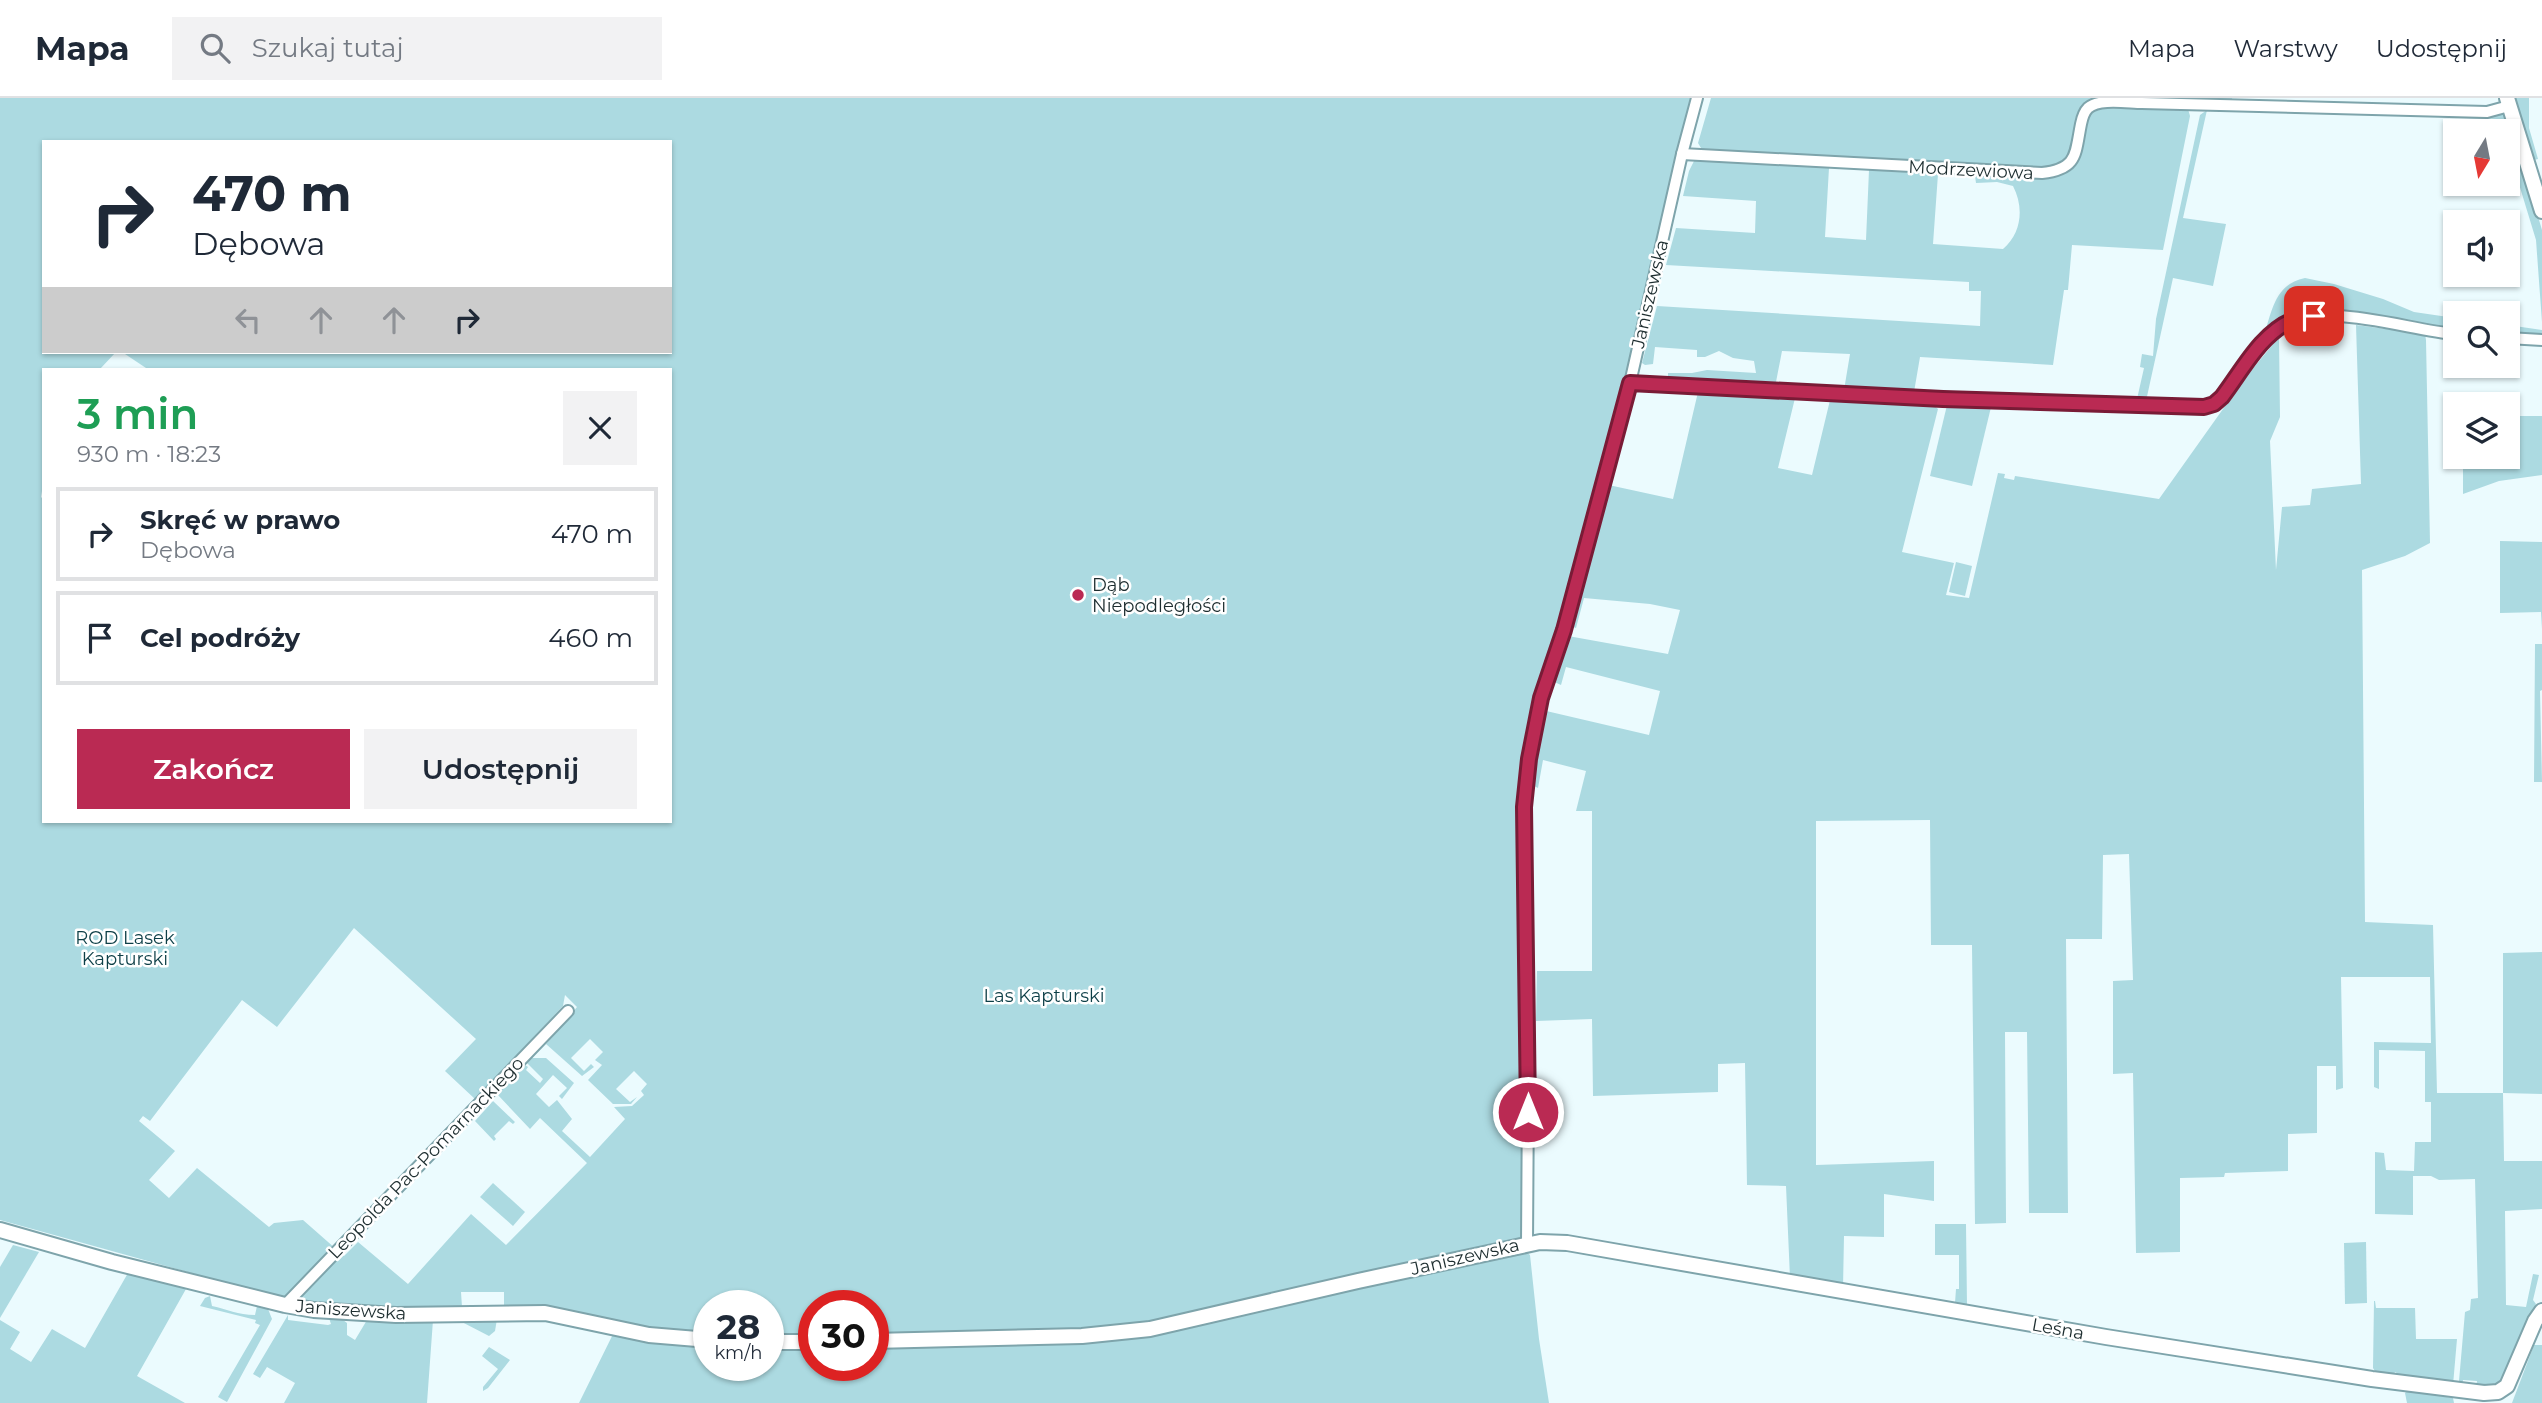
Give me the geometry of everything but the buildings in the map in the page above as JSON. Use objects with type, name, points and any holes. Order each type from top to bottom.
[{"type":"street","name":"Janiszewska","points":[[889,1340],[1082,1336],[1138,1331],[1527,1243],[1526,780],[1541,698],[1564,630],[1630,383],[1697,98]]},
{"type":"street","name":"Modrzewiowa","points":[[1682,154],[2042,173],[2056,171],[2070,164],[2078,145],[2083,115],[2087,108],[2095,104],[2487,112],[2508,102]]},
{"type":"street","points":[[2508,102],[2542,211]]},
{"type":"street","points":[[1630,383],[1943,399],[2204,407],[2214,404],[2222,397],[2260,346],[2293,320],[2314,316],[2335,317],[2443,332]]},
{"type":"street","points":[[2520,339],[2542,340]]},
{"type":"street","name":"Leopolda Pac-Pomarnackiego","points":[[285,1305],[568,1011]]},
{"type":"street","name":"Janiszewska","points":[[0,1230],[112,1262],[285,1305],[347,1313],[396,1315],[545,1313],[649,1335],[693,1339]]},
{"type":"street","name":"Leśna","points":[[1527,1243],[1567,1243],[2081,1333],[2362,1378],[2484,1393],[2498,1392],[2507,1386],[2535,1321],[2542,1311]]},
{"type":"green space","name":"Las Kapturski","points":[[0,98],[1697,98],[1669,217],[1544,679],[1539,685],[1521,875],[1521,1224],[1525,1251],[1530,1255],[1549,1403],[579,1403],[618,1324],[504,1307],[504,1292],[461,1292],[462,1307],[329,1305],[267,1294],[0,1220]],"holes":[[[354,928],[476,1039],[445,1071],[475,1099],[563,1006],[565,995],[577,1007],[546,1044],[582,1076],[594,1067],[591,1064],[584,1071],[571,1058],[590,1039],[603,1052],[595,1060],[602,1065],[588,1080],[613,1104],[631,1104],[637,1097],[630,1102],[616,1089],[634,1071],[647,1084],[641,1091],[644,1095],[632,1106],[614,1107],[625,1119],[590,1157],[562,1131],[572,1119],[557,1100],[549,1107],[536,1094],[553,1075],[567,1088],[559,1096],[562,1099],[574,1083],[546,1058],[532,1058],[527,1063],[543,1079],[540,1083],[526,1070],[528,1067],[525,1065],[497,1094],[530,1129],[540,1118],[587,1163],[506,1245],[471,1214],[408,1284],[358,1242],[344,1256],[303,1220],[274,1223],[269,1227],[197,1168],[169,1198],[149,1180],[175,1151],[139,1121],[143,1116],[150,1121],[242,1000],[277,1027]]]},
{"type":"green space","points":[[1711,98],[2232,98],[2232,101],[2100,99],[2083,104],[2096,108],[2188,109],[2190,116],[2163,250],[2072,245],[2068,290],[2064,290],[2053,365],[1920,357],[1914,392],[1844,390],[1850,354],[1782,351],[1776,382],[1668,377],[1668,373],[1707,370],[1756,373],[1754,361],[1733,358],[1719,351],[1705,357],[1697,357],[1697,350],[1655,347],[1653,364],[1642,363],[1657,306],[1980,326],[1981,291],[1969,291],[1969,282],[1666,265],[1676,228],[1755,233],[1756,201],[1683,196],[1695,159],[1829,168],[1825,237],[1866,240],[1869,170],[1938,174],[1933,244],[2003,249],[2017,228],[2020,211],[2017,194],[2013,186],[1997,182],[1976,183],[1975,176],[2026,178],[2017,168],[1704,153],[1698,143]]},
{"type":"green space","points":[[2515,98],[2529,98],[2529,128],[2538,159],[2534,160]]},
{"type":"green space","points":[[2207,110],[2183,218],[2226,224],[2213,286],[2173,278],[2146,401],[2137,399],[2144,368],[2140,367],[2142,354],[2153,356],[2156,319],[2200,115]]},
{"type":"green space","points":[[2504,113],[2509,119],[2497,119],[2463,118]]},
{"type":"green space","points":[[2520,156],[2542,230],[2542,322],[2536,240],[2520,187]]},
{"type":"green space","points":[[2305,278],[2334,284],[2414,312],[2443,316],[2443,327],[2314,309],[2298,310],[2263,338],[2276,300],[2287,286]]},
{"type":"green space","points":[[2356,325],[2425,334],[2430,543],[2405,556],[2362,570],[2365,922],[2433,925],[2437,1093],[2503,1093],[2504,1161],[2542,1161],[2542,1209],[2505,1211],[2506,1305],[2526,1307],[2533,1274],[2539,1275],[2533,1300],[2536,1304],[2510,1370],[2504,1379],[2490,1387],[2476,1388],[2477,1381],[2463,1380],[2462,1385],[2459,1381],[2465,1312],[2470,1310],[2471,1299],[2478,1298],[2475,1179],[2439,1180],[2431,1176],[2413,1176],[2413,1215],[2375,1214],[2375,1152],[2384,1153],[2386,1170],[2414,1171],[2415,1142],[2431,1142],[2431,1102],[2425,1102],[2425,1051],[2379,1050],[2379,1089],[2374,1087],[2374,1042],[2431,1043],[2430,977],[2341,977],[2343,1088],[2336,1090],[2336,1066],[2317,1066],[2317,1133],[2288,1134],[2288,1171],[2180,1178],[2180,1252],[2136,1253],[2133,1073],[2113,1074],[2113,981],[2133,980],[2129,854],[2103,855],[2102,939],[2066,939],[2068,1213],[2029,1213],[2027,1032],[2005,1032],[2006,1223],[1975,1224],[1972,945],[1931,945],[1930,820],[1816,821],[1816,1165],[1934,1161],[1934,1201],[1884,1194],[1884,1237],[1844,1236],[1843,1288],[1790,1278],[1786,1186],[1747,1185],[1745,1063],[1718,1064],[1718,1092],[1593,1096],[1592,1019],[1536,1021],[1537,971],[1592,971],[1592,811],[1576,811],[1586,771],[1543,760],[1538,788],[1530,784],[1542,710],[1649,735],[1660,691],[1566,667],[1561,685],[1550,680],[1568,636],[1668,654],[1680,610],[1650,604],[1584,598],[1576,628],[1570,626],[1604,484],[1673,499],[1698,392],[1796,394],[1778,468],[1812,475],[1831,396],[1931,403],[1938,409],[1902,552],[1954,563],[1946,595],[1969,598],[1998,473],[2005,474],[2004,478],[2014,480],[2015,476],[2159,499],[2245,378],[2279,337],[2280,417],[2270,441],[2276,570],[2282,507],[2310,505],[2312,489],[2361,484]]},
{"type":"green space","points":[[2520,327],[2542,330],[2542,337],[2520,335]]},
{"type":"green space","points":[[1948,401],[1992,403],[1972,486],[1930,476]]},
{"type":"green space","points":[[2520,416],[2542,416],[2542,475],[2499,481],[2463,494],[2463,469],[2520,469]]},
{"type":"green space","points":[[2500,541],[2542,542],[2542,629],[2541,612],[2500,613]]},
{"type":"green space","points":[[1956,562],[1972,566],[1965,596],[1949,592]]},
{"type":"green space","points":[[2535,644],[2542,644],[2542,782],[2534,782]]},
{"type":"green space","points":[[2542,952],[2542,1094],[2503,1093],[2503,953]]},
{"type":"green space","points":[[493,1101],[515,1122],[513,1124],[509,1121],[494,1136],[494,1141],[475,1121]]},
{"type":"green space","points":[[493,1183],[525,1212],[513,1226],[480,1197]]},
{"type":"green space","points":[[1935,1224],[1966,1224],[1967,1305],[1955,1303],[1956,1289],[1959,1289],[1959,1255],[1935,1255]]},
{"type":"green space","points":[[2366,1242],[2367,1303],[2345,1304],[2344,1243]]},
{"type":"green space","points":[[13,1245],[39,1252],[0,1318],[0,1267]]},
{"type":"green space","points":[[128,1273],[186,1289],[137,1376],[185,1403],[0,1403],[0,1320],[20,1332],[10,1349],[31,1362],[52,1329],[85,1348]]},
{"type":"green space","points":[[210,1296],[212,1306],[255,1315],[257,1306],[268,1309],[272,1319],[227,1402],[218,1397],[260,1325],[255,1323],[256,1320],[200,1306],[205,1298]]},
{"type":"green space","points":[[2374,1301],[2376,1308],[2415,1308],[2416,1339],[2457,1339],[2453,1385],[2398,1377],[2396,1372],[2390,1375],[2376,1373],[2373,1368]]},
{"type":"green space","points":[[288,1315],[288,1320],[328,1325],[331,1324],[328,1315],[339,1317],[347,1323],[347,1335],[355,1340],[367,1320],[433,1320],[427,1403],[284,1403],[295,1383],[267,1367],[260,1378],[253,1374]]},
{"type":"green space","points":[[497,1319],[495,1331],[489,1336],[458,1320]]},
{"type":"green space","points":[[2534,1345],[2542,1345],[2542,1403],[2512,1403]]},
{"type":"green space","points":[[489,1347],[510,1360],[483,1391],[483,1387],[498,1369],[482,1356]]},
{"type":"green space","points":[[2407,1391],[2453,1398],[2454,1403],[2407,1403]]},
{"type":"place","name":"Dąb Niepodległości","points":[[1078,595]]},
{"type":"route","points":[[1528,1112],[1524,807],[1526,780],[1541,698],[1564,630],[1630,383],[1943,399],[2204,407],[2214,404],[2222,397],[2260,346],[2276,331],[2293,320],[2314,316]]},
{"type":"park label","name":"ROD Lasek Kapturski","points":[[125,948]]}]
